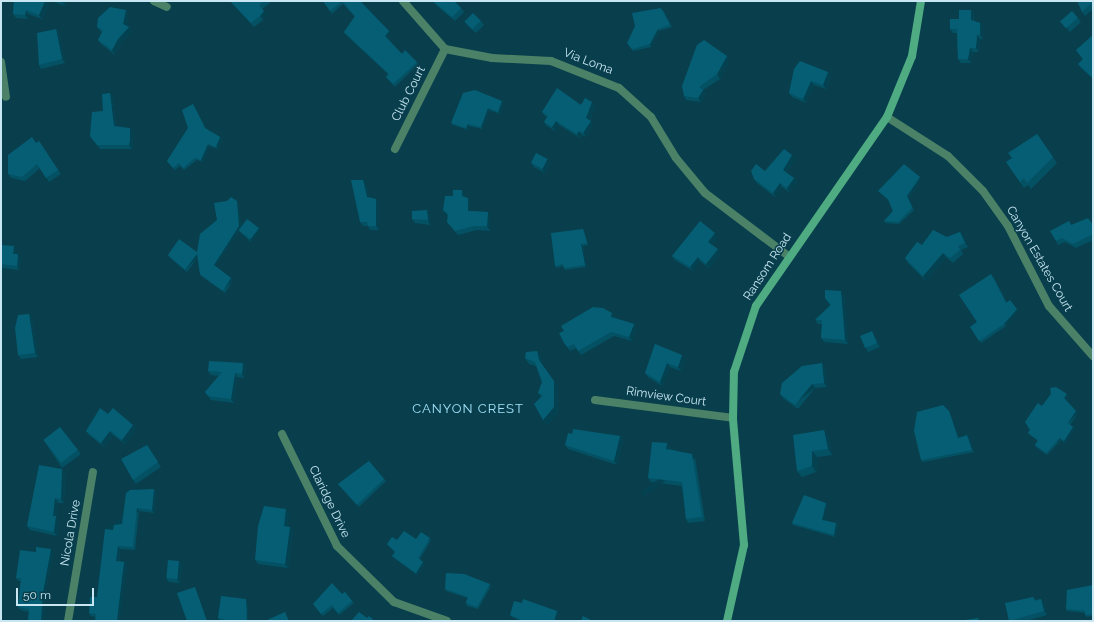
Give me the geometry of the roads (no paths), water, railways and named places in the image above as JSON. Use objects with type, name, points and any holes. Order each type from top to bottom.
[{"type":"street","points":[[154,1],[167,7]]},
{"type":"street","points":[[403,1],[445,49]]},
{"type":"street","name":"Ransom Road","points":[[727,621],[744,545],[733,418],[734,372],[756,306],[787,255],[887,117],[912,56],[921,1]]},
{"type":"street","name":"Club Court","points":[[395,149],[445,49]]},
{"type":"street","name":"Via Loma","points":[[445,49],[492,58],[552,61],[613,84],[651,116],[676,158],[705,193],[787,255]]},
{"type":"street","points":[[1,62],[6,97]]},
{"type":"street","name":"Canyon Estates Court","points":[[887,117],[948,156],[983,191],[1008,226],[1049,306],[1093,356]]},
{"type":"street","name":"Rimview Court","points":[[595,400],[733,418]]},
{"type":"street","name":"Claridge Drive","points":[[282,434],[337,546],[394,602],[447,621]]},
{"type":"street","name":"Nicola Drive","points":[[68,621],[93,472]]},
{"type":"district","name":"CANYON CREST","points":[[468,409]]}]
